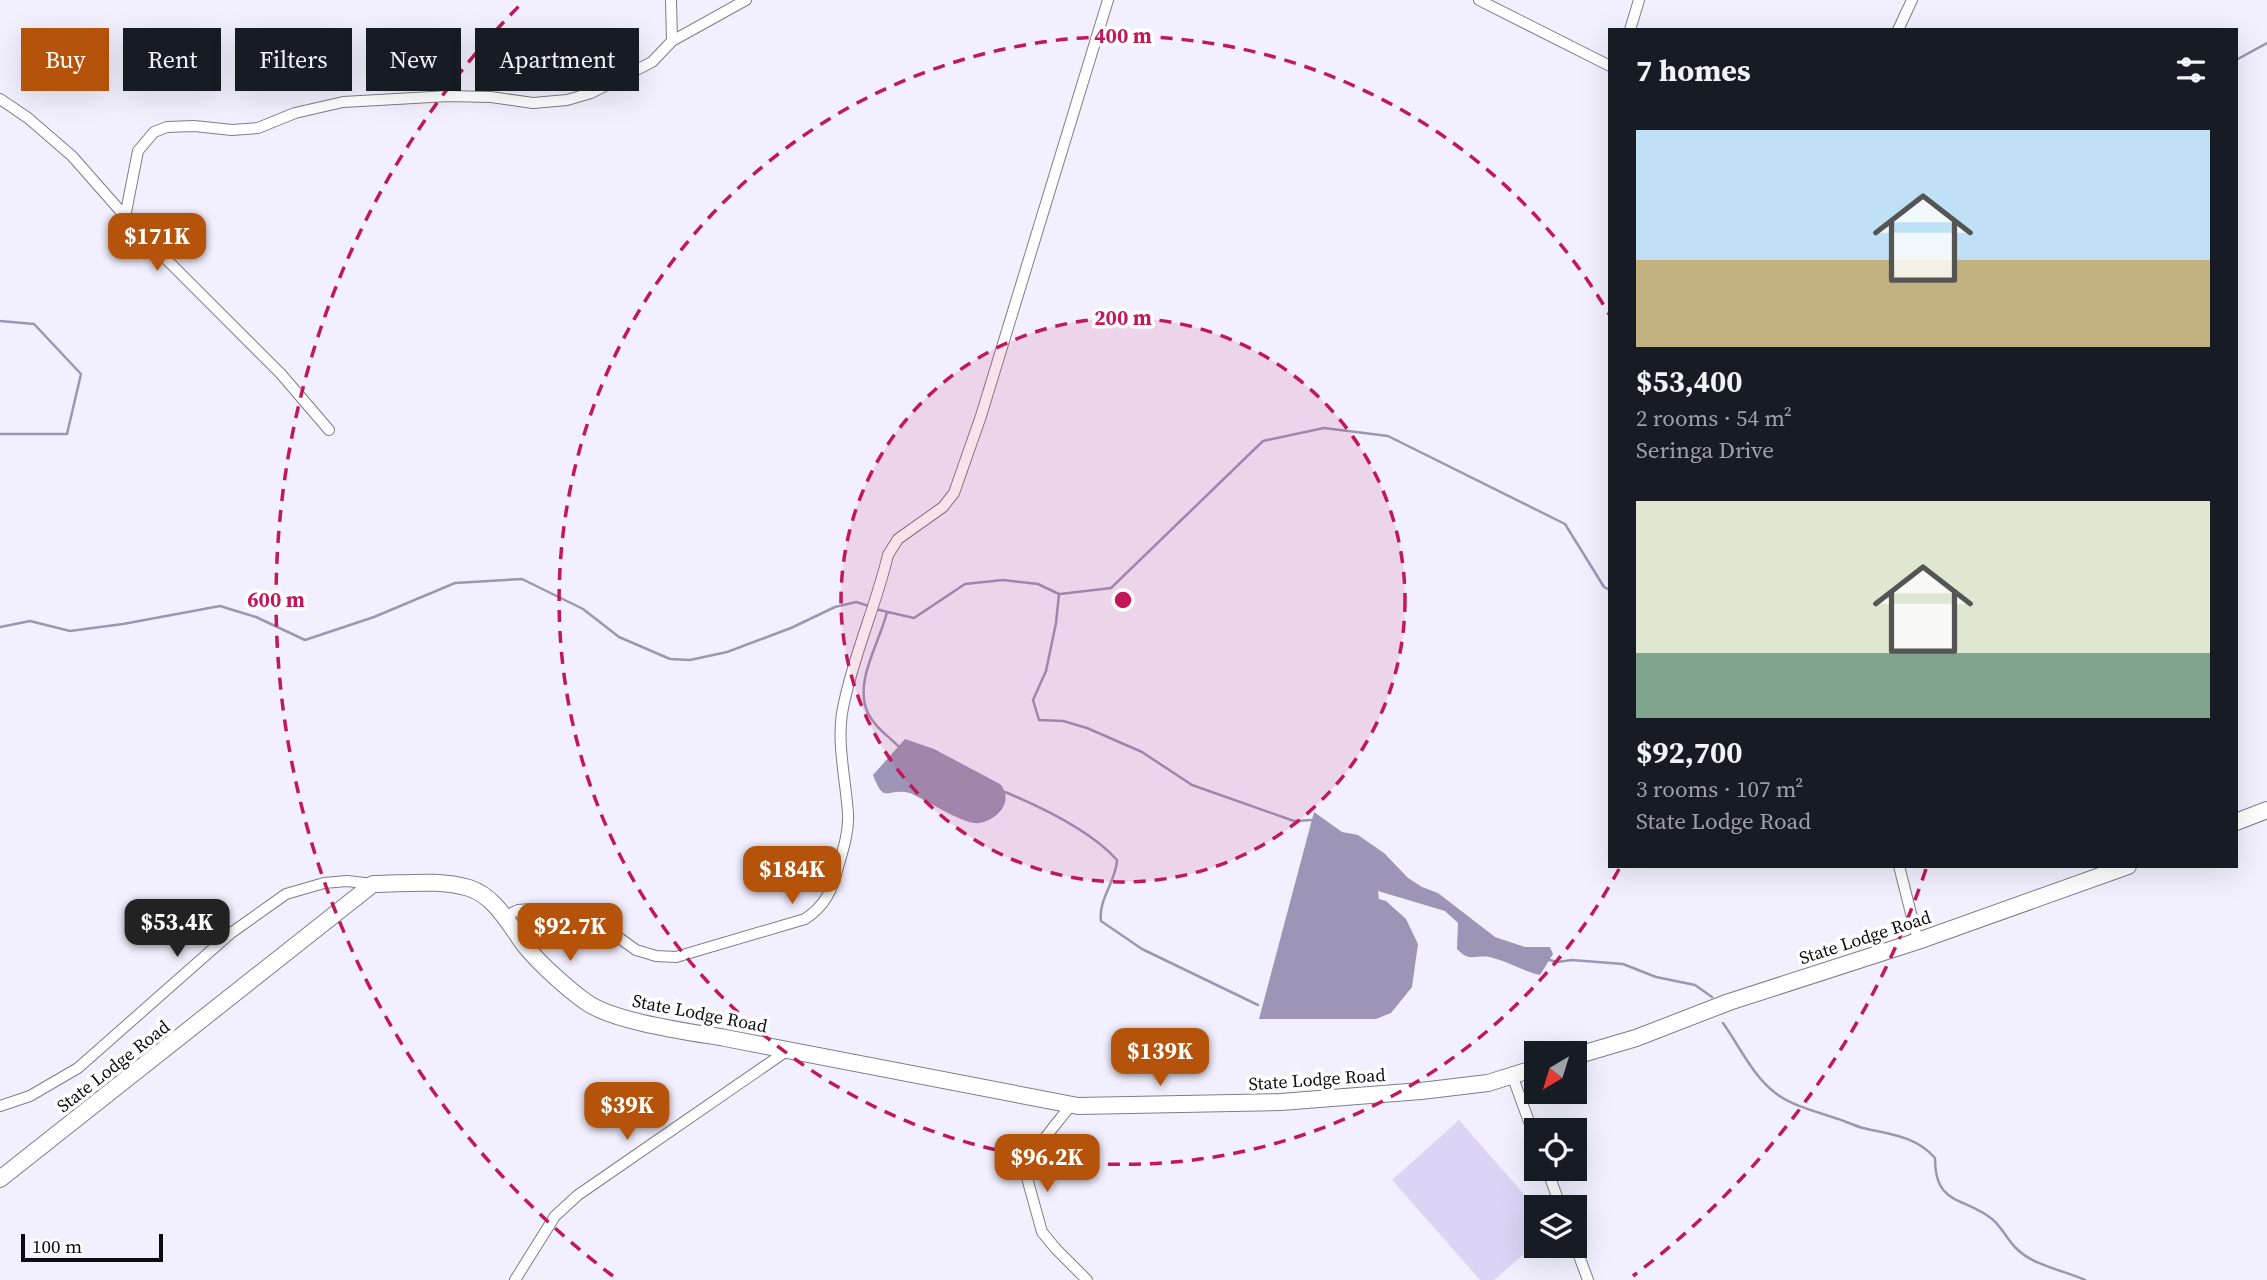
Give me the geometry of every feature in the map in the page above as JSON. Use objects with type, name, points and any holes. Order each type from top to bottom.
[{"type":"street","points":[[671,0],[672,41]]},
{"type":"street","points":[[125,217],[138,151],[154,132],[167,127],[194,126],[232,130],[258,128],[295,113],[343,102],[449,96],[491,97],[533,103],[567,100],[591,93],[652,62],[672,41],[746,0]]},
{"type":"street","points":[[506,916],[531,909],[581,914],[590,917],[636,950],[647,955],[665,957],[697,952],[806,919],[816,912],[827,898],[834,884],[846,837],[848,817],[842,710],[879,587],[893,544],[943,507],[954,493],[981,416],[1108,0]]},
{"type":"street","points":[[1479,0],[1608,65]]},
{"type":"street","points":[[1631,28],[1639,0]]},
{"type":"street","points":[[1899,28],[1912,0]]},
{"type":"street","points":[[0,99],[28,118],[72,156],[125,217],[281,374],[330,430]]},
{"type":"street","points":[[2238,821],[2267,810]]},
{"type":"street","points":[[1900,868],[1918,941]]},
{"type":"street","name":"State Lodge Road","points":[[1587,1052],[1636,1038],[1729,1002],[1918,941],[2121,868]]},
{"type":"street","points":[[0,1106],[30,1096],[78,1068],[231,933],[286,894],[324,883],[347,881],[373,884]]},
{"type":"street","name":"State Lodge Road","points":[[0,1179],[373,884],[444,884],[471,889],[506,916],[528,949],[588,1004],[620,1016],[676,1030],[1072,1105],[1152,1106],[1281,1102],[1488,1083],[1524,1072]]},
{"type":"street","points":[[516,1280],[528,1256],[555,1216],[578,1195],[788,1050]]},
{"type":"street","points":[[1512,1075],[1528,1118]]},
{"type":"street","points":[[1072,1105],[1040,1146],[1027,1170],[1027,1178],[1042,1232],[1087,1280]]},
{"type":"street","points":[[1580,1258],[1588,1280]]},
{"type":"shaded area","points":[[905,739],[934,749],[1000,784],[1006,798],[1000,811],[995,817],[981,823],[968,822],[910,793],[884,793],[880,790],[873,775]]},
{"type":"shaded area","points":[[1314,812],[1342,832],[1358,835],[1384,853],[1408,878],[1438,893],[1495,937],[1525,947],[1550,947],[1553,954],[1540,975],[1493,958],[1466,956],[1457,949],[1458,923],[1445,911],[1378,891],[1379,899],[1386,901],[1406,919],[1418,944],[1412,987],[1391,1013],[1376,1019],[1259,1019]]},
{"type":"shaded area","points":[[1459,1120],[1525,1195],[1524,1254],[1494,1280],[1480,1280],[1392,1180]]},
{"type":"waterway","points":[[2238,59],[2267,43]]},
{"type":"waterway","points":[[0,321],[34,324],[81,374],[67,434],[0,434]]},
{"type":"waterway","points":[[1060,594],[1111,588],[1263,441],[1324,428],[1388,436],[1565,524],[1604,587],[1608,589]]},
{"type":"waterway","points":[[0,627],[30,621],[70,631],[220,606],[256,617],[305,640],[374,617],[455,583],[522,579],[583,609],[619,637],[670,659],[690,660],[727,652],[791,628],[835,607],[856,602],[869,606]]},
{"type":"waterway","points":[[875,609],[914,618],[965,584],[1003,580],[1038,584],[1059,594],[1046,671],[1033,700],[1039,720],[1063,721],[1087,728],[1142,752],[1192,785],[1294,821],[1312,820]]},
{"type":"waterway","points":[[887,612],[869,662],[864,701],[875,723],[901,749]]},
{"type":"waterway","points":[[1005,792],[1080,830],[1117,860],[1114,876],[1102,905],[1101,921],[1142,949],[1258,1005]]},
{"type":"waterway","points":[[1546,959],[1557,962],[1572,960],[1623,964],[1656,977],[1695,985],[1712,997]]},
{"type":"waterway","points":[[1723,1023],[1754,1071],[1778,1095],[1804,1108],[1863,1128],[1911,1140],[1935,1158],[1936,1173],[1945,1192],[1992,1219],[2024,1255],[2040,1264],[2085,1280]]}]
